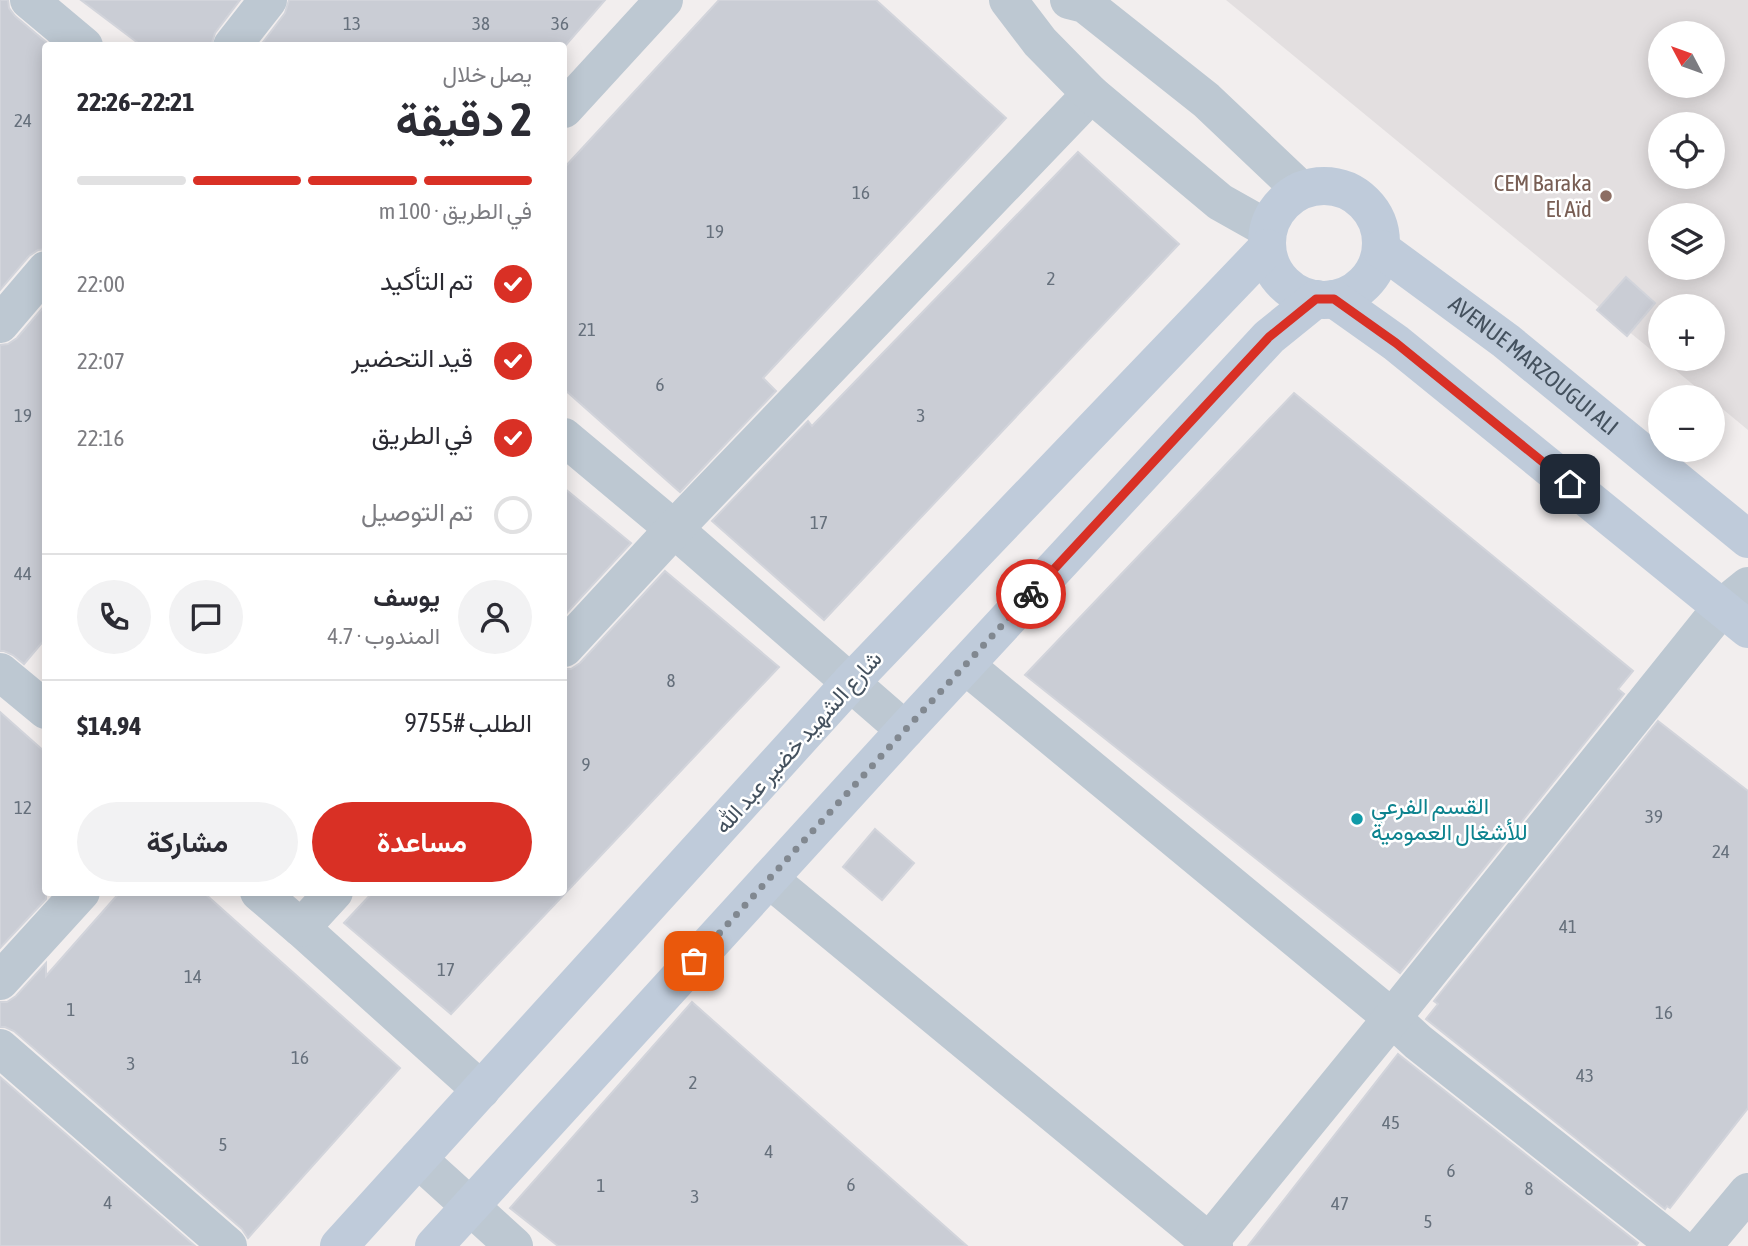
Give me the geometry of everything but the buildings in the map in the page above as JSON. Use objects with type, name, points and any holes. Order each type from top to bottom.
[{"type":"main road","points":[[434,1246],[905,730],[1269,337],[1325,299],[1351,293],[1365,281],[1376,266],[1381,249],[1379,229],[1372,211],[1358,196],[1340,188],[1321,185],[1301,190],[1286,199],[1275,213],[1267,239],[1271,267],[1282,283],[1298,294],[1325,299],[1396,343],[1739,608]]},
{"type":"main road","name":"شارع الشهيد خضير عبد الله","points":[[339,1246],[850,683],[1267,239]]},
{"type":"main road","name":"AVENUE MARZOUGUI ALI","points":[[1381,249],[1506,341],[1748,539]]},
{"type":"street","points":[[29,0],[79,42]]},
{"type":"street","points":[[235,42],[268,0]]},
{"type":"street","points":[[567,105],[664,0]]},
{"type":"street","points":[[1008,0],[1040,42],[1091,94],[1267,239]]},
{"type":"street","points":[[1069,0],[1085,4],[1206,100],[1301,190]]},
{"type":"street","points":[[567,645],[674,529],[1091,94]]},
{"type":"street","points":[[0,324],[42,275]]},
{"type":"street","points":[[567,440],[905,730]]},
{"type":"street","points":[[769,879],[1209,1245],[1392,1018],[1739,608]]},
{"type":"street","points":[[965,665],[1418,1042],[1678,1246]]},
{"type":"street","points":[[0,672],[41,698]]},
{"type":"street","points":[[0,981],[76,896]]},
{"type":"street","points":[[263,896],[481,1090]]},
{"type":"street","points":[[301,928],[330,896]]},
{"type":"street","points":[[0,1048],[228,1246]]},
{"type":"street","points":[[418,1159],[514,1246]]},
{"type":"street","points":[[1703,1246],[1748,1192]]},
{"type":"shaded area","name":"CEM Baraka El Aïd","points":[[1226,0],[1748,0],[1748,430],[1725,411],[1725,385],[1693,385],[1677,371],[1725,371],[1725,294],[1648,294],[1648,347]]},
{"type":"way so far","points":[[694,961],[1031,594]]},
{"type":"place","name":"CEM Baraka El Aïd","points":[[1606,196]]},
{"type":"place","name":"القسم الفرعي للأشغال العمومية","points":[[1357,819]]},
{"type":"route","points":[[1031,594],[1269,337],[1316,299],[1334,299],[1396,343],[1570,484]]}]
